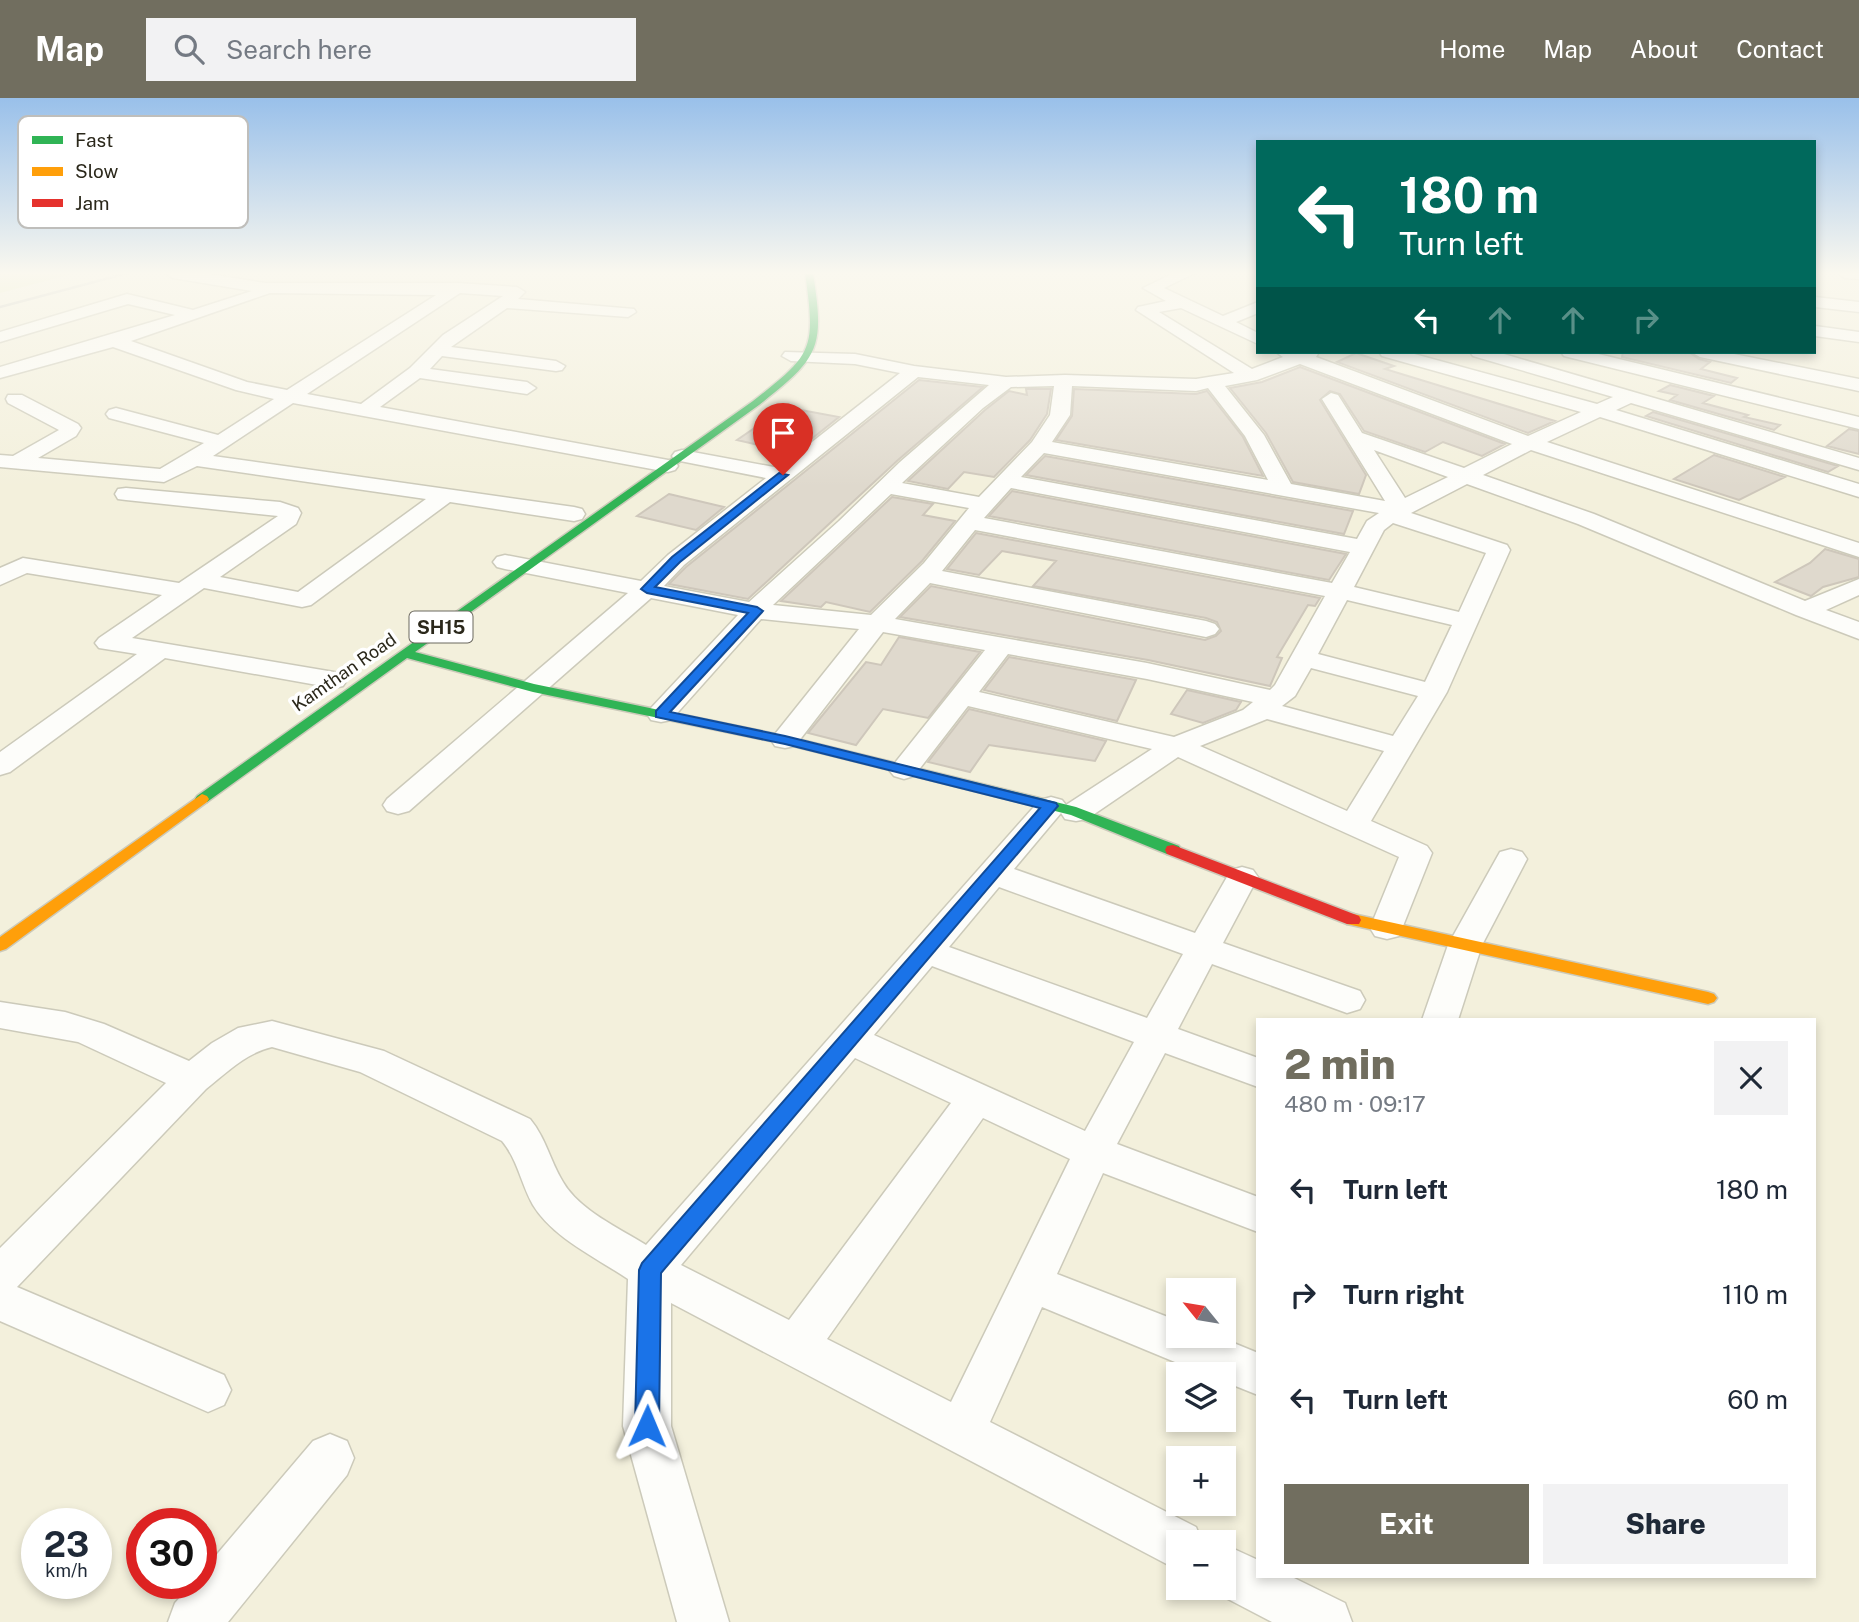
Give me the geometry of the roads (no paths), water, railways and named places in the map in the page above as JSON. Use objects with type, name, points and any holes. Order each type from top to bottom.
[{"type":"main road","points":[[813,355],[815,344]]},
{"type":"main road","name":"Kamthan Road","points":[[0,945],[403,653],[574,514],[667,461],[732,404],[778,369],[792,350]]},
{"type":"main road","name":"Kamthan Road","points":[[508,566],[765,396],[813,355]]},
{"type":"main road","points":[[403,653],[533,688],[785,740],[1063,809],[1350,920],[1707,998]]},
{"type":"main road","name":"Kamthan Road","points":[[310,696],[340,676]]},
{"type":"street","points":[[0,373],[103,344]]},
{"type":"street","points":[[121,344],[242,386],[363,411],[667,461],[783,475]]},
{"type":"street","points":[[0,373],[27,382],[139,352],[157,344]]},
{"type":"street","points":[[8,462],[164,476],[369,344]]},
{"type":"street","points":[[363,411],[416,372],[444,344]]},
{"type":"street","points":[[1199,344],[1251,376]]},
{"type":"street","points":[[438,350],[556,366]]},
{"type":"street","points":[[792,350],[914,371],[1006,382],[1065,380],[1196,385],[1251,376],[1299,354],[1529,443],[1859,550]]},
{"type":"street","points":[[1395,354],[1600,411],[1859,491]]},
{"type":"street","points":[[1486,354],[1859,464]]},
{"type":"street","points":[[1578,354],[1859,424]]},
{"type":"street","points":[[1710,354],[1859,385]]},
{"type":"street","points":[[1837,380],[1852,363]]},
{"type":"street","points":[[398,805],[647,589],[676,560],[914,371]]},
{"type":"street","points":[[416,372],[527,388]]},
{"type":"street","points":[[785,740],[877,623],[926,575],[977,513],[1040,446],[1060,415],[1061,392],[1065,380]]},
{"type":"street","points":[[661,714],[772,592],[976,404],[1006,382]]},
{"type":"street","points":[[1213,382],[1254,435],[1282,487]]},
{"type":"street","points":[[8,402],[42,389]]},
{"type":"street","points":[[703,1622],[647,1426],[650,1270],[992,873],[1063,809],[1176,746],[1253,716],[1286,690],[1375,526],[1396,512],[1529,443],[1631,396]]},
{"type":"street","points":[[1331,399],[1396,512]]},
{"type":"street","points":[[8,402],[71,428],[69,432],[8,462]]},
{"type":"street","points":[[116,414],[218,441]]},
{"type":"street","points":[[1353,436],[1586,519],[1859,631]]},
{"type":"street","points":[[1040,446],[1282,487],[1396,512],[1499,550],[1434,692],[1353,825]]},
{"type":"street","points":[[194,459],[574,514]]},
{"type":"street","points":[[1007,481],[1362,547]]},
{"type":"street","points":[[887,487],[977,513],[1466,621]]},
{"type":"street","points":[[103,492],[280,509],[290,513],[288,519],[108,643],[340,676]]},
{"type":"street","points":[[0,578],[23,565],[302,600],[446,495]]},
{"type":"street","points":[[508,566],[757,611],[877,623],[1214,684],[1401,747]]},
{"type":"street","points":[[926,575],[1206,629]]},
{"type":"street","points":[[1805,610],[1859,586]]},
{"type":"street","points":[[904,770],[1001,646]]},
{"type":"street","points":[[0,766],[160,649]]},
{"type":"street","points":[[1303,658],[1434,692]]},
{"type":"street","points":[[962,696],[1176,746],[1416,853],[1387,928]]},
{"type":"street","points":[[1441,1018],[1465,945],[1511,859]]},
{"type":"street","points":[[992,873],[1347,1000]]},
{"type":"street","points":[[961,1432],[1093,1152],[1242,877]]},
{"type":"street","points":[[926,951],[1256,1072]]},
{"type":"street","points":[[0,1014],[78,1028],[193,1079]]},
{"type":"street","points":[[0,1276],[193,1079],[233,1048],[251,1038],[272,1034],[371,1061],[516,1130],[528,1143],[544,1187],[562,1210],[650,1270],[1166,1539]]},
{"type":"street","points":[[849,1039],[1093,1152],[1256,1214]]},
{"type":"street","points":[[796,1346],[976,1098]]},
{"type":"street","points":[[1031,1283],[1256,1373]]},
{"type":"street","points":[[0,1300],[208,1390]]},
{"type":"street","points":[[194,1622],[330,1458]]},
{"type":"street","points":[[1236,1576],[1326,1622]]}]
